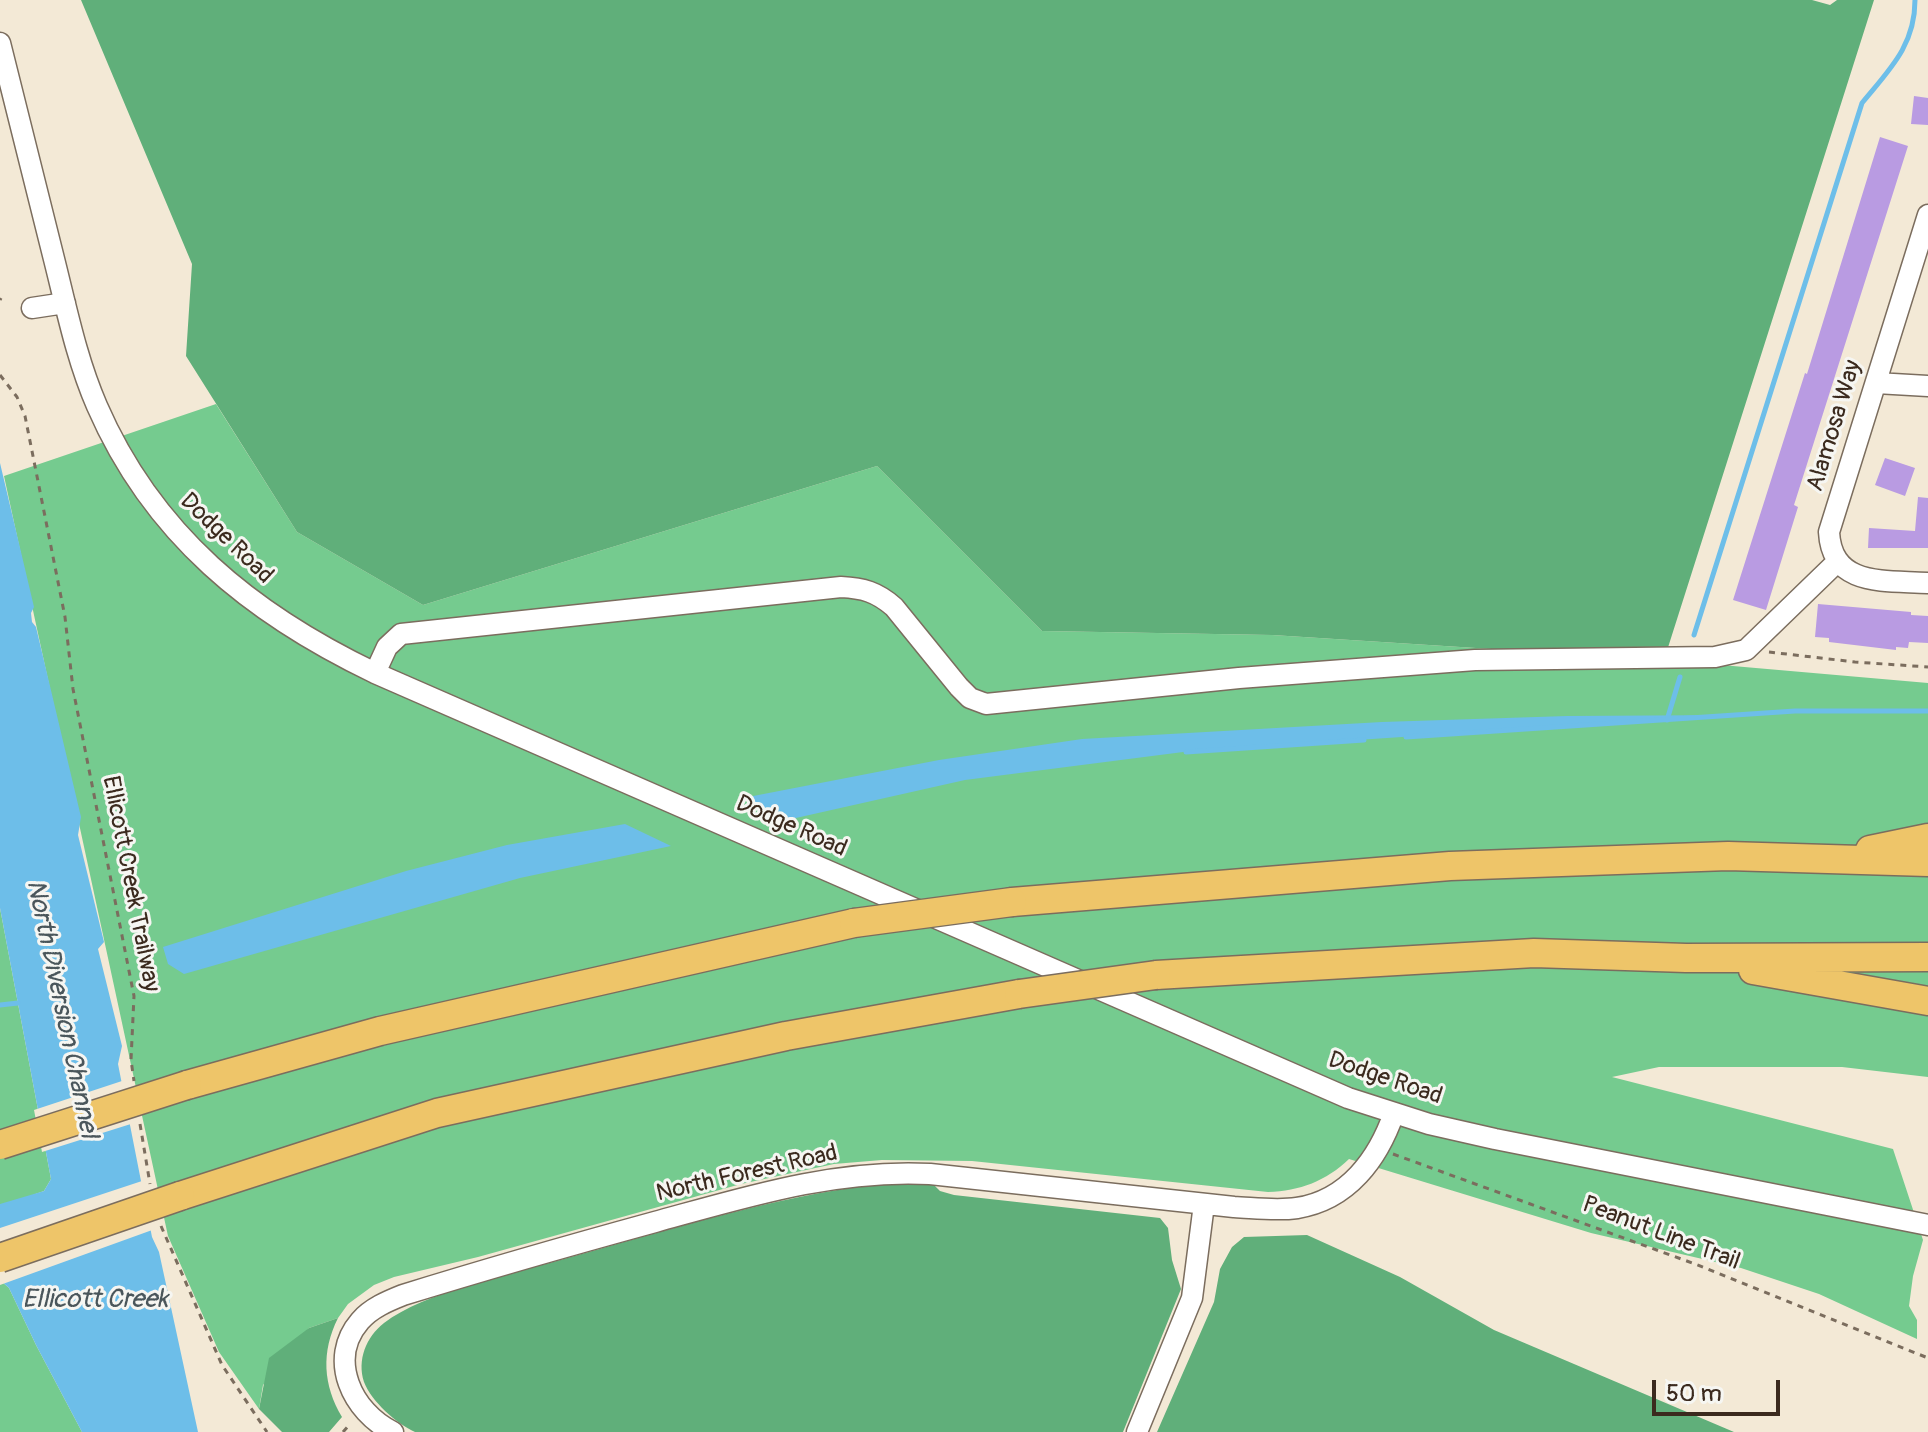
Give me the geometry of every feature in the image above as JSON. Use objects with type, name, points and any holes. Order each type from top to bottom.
[{"type":"highway","points":[[1823,859],[1928,838]]},
{"type":"highway","points":[[0,1145],[187,1085],[380,1031],[854,923],[1012,902],[1450,866],[1728,856],[1928,862]]},
{"type":"highway","points":[[0,1258],[437,1113],[786,1036],[1019,994],[1156,975],[1534,953],[1686,958],[1928,957]]},
{"type":"highway","points":[[1686,958],[1928,1001]]},
{"type":"street","name":"Dodge Road","points":[[0,43],[78,354],[97,406],[118,449],[150,499],[186,542],[254,604],[287,627],[375,673],[1348,1098],[1495,1139],[1928,1225]]},
{"type":"street","name":"Alamosa Way","points":[[1837,562],[1830,548],[1829,532],[1928,215]]},
{"type":"street","points":[[32,308],[65,303]]},
{"type":"street","points":[[1876,383],[1928,386]]},
{"type":"street","points":[[375,673],[387,647],[401,634],[841,587],[863,588],[882,596],[894,607],[959,687],[970,698],[986,704],[1239,678],[1475,660],[1715,657],[1746,650],[1837,562],[1852,573],[1868,579],[1928,583]]},
{"type":"street","name":"North Forest Road","points":[[393,1432],[364,1411],[349,1387],[346,1351],[360,1320],[375,1308],[403,1295],[575,1244],[789,1186],[837,1177],[880,1173],[930,1174],[1204,1204],[1275,1209],[1312,1205],[1348,1185],[1368,1166],[1380,1149],[1394,1113]]},
{"type":"street","points":[[1137,1432],[1192,1298],[1204,1204]]},
{"type":"path","name":"Ellicott Creek Trailway","points":[[0,375],[17,397],[25,416],[65,617],[73,689],[134,996],[131,1060],[134,1082]]},
{"type":"path","points":[[1746,650],[1928,667]]},
{"type":"path","points":[[140,1125],[151,1193]]},
{"type":"path","name":"Peanut Line Trail","points":[[1380,1149],[1695,1264],[1928,1358]]},
{"type":"path","points":[[160,1222],[222,1365],[267,1432]]},
{"type":"path","points":[[343,1432],[349,1426]]},
{"type":"green space","points":[[81,0],[1812,0],[1830,5],[1837,0],[1874,0],[1664,660],[1272,635],[1042,631],[877,466],[423,605],[297,532],[186,356],[192,264]]},
{"type":"green space","points":[[216,404],[297,532],[423,605],[877,466],[1042,631],[1272,635],[1664,660],[1928,683],[1928,1077],[1842,1067],[1659,1067],[1612,1077],[1893,1149],[1923,1240],[1909,1306],[1917,1320],[1917,1339],[1819,1294],[1741,1268],[1591,1233],[1349,1159],[1312,1183],[1291,1190],[1268,1192],[972,1161],[882,1160],[834,1164],[741,1184],[478,1257],[394,1277],[374,1285],[348,1304],[338,1318],[309,1328],[263,1385],[259,1409],[219,1352],[168,1236],[4,476]]},
{"type":"green space","points":[[0,908],[51,1179],[44,1191],[2,1206],[0,1204]]},
{"type":"green space","points":[[879,1184],[933,1184],[940,1191],[954,1195],[1160,1218],[1168,1228],[1172,1260],[1181,1289],[1123,1432],[415,1432],[385,1411],[364,1382],[363,1357],[368,1342],[378,1329],[401,1312],[445,1293],[718,1216],[798,1197]]},
{"type":"green space","points":[[1307,1235],[1400,1277],[1494,1330],[1734,1432],[1157,1432],[1214,1302],[1220,1269],[1232,1247],[1244,1237]]},
{"type":"green space","points":[[0,1280],[9,1288],[82,1432],[0,1432]]},
{"type":"green space","points":[[338,1318],[329,1343],[326,1368],[331,1393],[342,1417],[329,1432],[282,1432],[259,1409],[269,1358],[309,1328]]},
{"type":"water","points":[[0,463],[34,607],[32,622],[36,627],[81,817],[78,835],[104,942],[98,949],[122,1046],[118,1064],[152,1237],[159,1252],[198,1432],[82,1432],[9,1288],[0,1280],[0,1204],[44,1191],[51,1179],[0,908]]},
{"type":"water","points":[[1734,715],[1191,751],[965,780],[787,820],[743,798],[939,760],[1082,739],[1382,722]]},
{"type":"water","points":[[625,824],[671,846],[520,878],[184,974],[168,964],[163,947],[406,871],[507,845]]},
{"type":"pier","points":[[125,1080],[134,1123],[42,1152],[34,1110]]},
{"type":"pier","points":[[145,1180],[155,1229],[0,1285],[0,1228]]},
{"type":"building","points":[[1914,96],[1928,98],[1928,125],[1911,124]]},
{"type":"building","points":[[1880,137],[1908,146],[1794,505],[1798,507],[1766,610],[1733,600]]},
{"type":"building","points":[[1885,458],[1915,468],[1905,496],[1875,485]]},
{"type":"building","points":[[1918,497],[1928,498],[1928,548],[1868,548],[1869,528],[1915,531]]},
{"type":"building","points":[[1818,604],[1928,616],[1928,643],[1909,642],[1908,648],[1896,647],[1896,650],[1829,642],[1829,638],[1815,637]]},
{"type":"waterway","points":[[1694,635],[1862,103],[1899,56],[1911,31],[1915,0]]},
{"type":"waterway","points":[[1667,720],[1680,677]]},
{"type":"waterway","points":[[1406,737],[1795,711],[1928,711]]},
{"type":"waterway","points":[[1186,752],[1364,740]]},
{"type":"waterway","points":[[758,815],[778,811]]},
{"type":"waterway","points":[[0,1005],[18,1003]]},
{"type":"water label","name":"North Diversion Channel","points":[[61,1009]]},
{"type":"water label","name":"Ellicott Creek","points":[[95,1300]]}]
